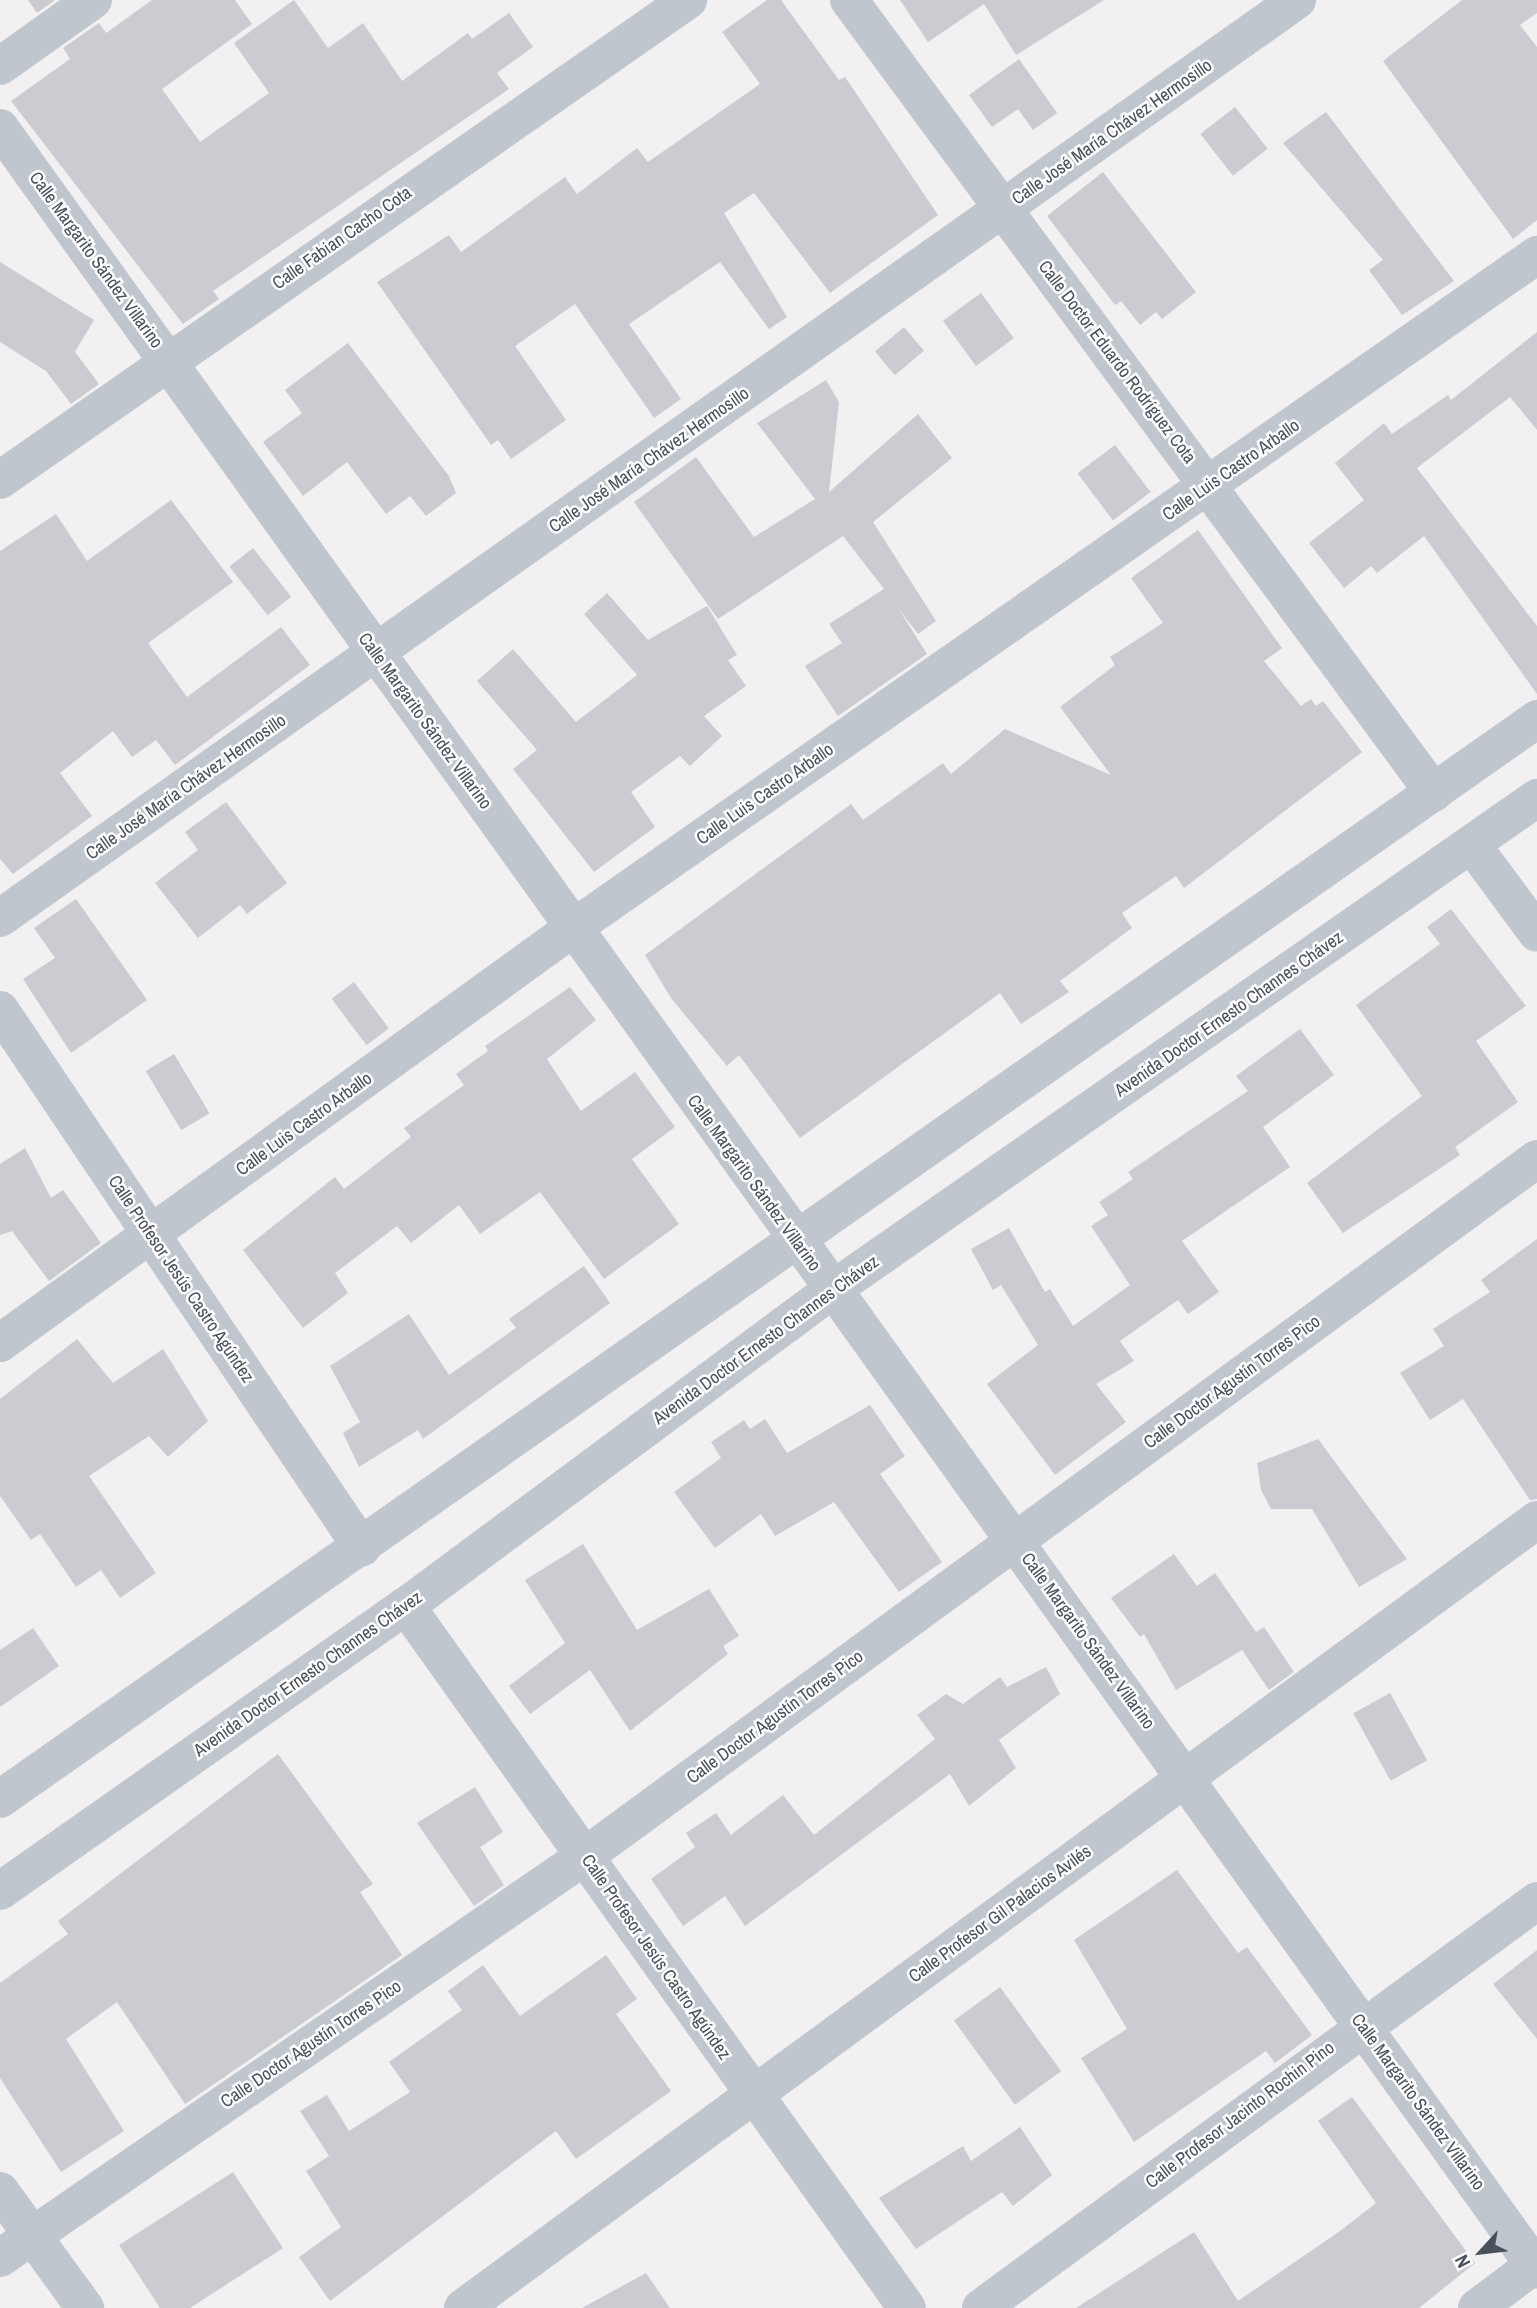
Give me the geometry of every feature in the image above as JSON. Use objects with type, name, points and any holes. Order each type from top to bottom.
[{"type":"street","points":[[0,66],[93,0]]},
{"type":"street","name":"Calle Fabian Cacho Cota","points":[[0,480],[167,358],[688,0]]},
{"type":"street","name":"Calle Doctor Eduardo Rodríguez Cota","points":[[849,0],[1434,793]]},
{"type":"street","name":"Calle José María Chávez Hermosillo","points":[[0,918],[1297,0]]},
{"type":"street","name":"Calle Margarito Sández Villarino","points":[[0,128],[167,358],[796,1244],[1015,1540],[1536,2265]]},
{"type":"street","name":"Calle Luis Castro Arballo","points":[[0,1343],[573,928],[1537,255]]},
{"type":"street","points":[[0,1799],[796,1244],[1537,719]]},
{"type":"street","name":"Avenida Doctor Ernesto Channes Chávez","points":[[0,1891],[406,1606],[832,1290],[1537,798]]},
{"type":"street","points":[[1472,845],[1537,933]]},
{"type":"street","name":"Calle Profesor Jesús Castro Agúndez","points":[[0,1010],[362,1548]]},
{"type":"street","name":"Calle Doctor Agustín Torres Pico","points":[[0,2258],[585,1857],[1537,1159]]},
{"type":"street","name":"Calle Profesor Gil Palacios Avilés","points":[[463,2308],[1537,1520]]},
{"type":"street","name":"Calle Profesor Jesús Castro Agúndez","points":[[406,1606],[907,2308]]},
{"type":"street","name":"Calle Profesor Jacinto Rochin Pino","points":[[981,2308],[1362,2025],[1537,1901]]},
{"type":"street","points":[[0,2191],[85,2308]]},
{"type":"street","points":[[1477,2308],[1536,2265]]},
{"type":"building","points":[[28,0],[55,0],[37,13]]},
{"type":"building","points":[[152,0],[235,0],[252,24],[162,89],[200,142],[269,93],[234,43],[294,0],[328,48],[363,23],[402,81],[468,33],[472,39],[509,13],[533,47],[497,73],[509,89],[213,291],[219,299],[183,324],[11,101],[70,59],[63,48],[99,23],[106,33]]},
{"type":"building","points":[[767,0],[781,0],[839,80],[845,77],[938,215],[830,293],[754,193],[724,213],[787,317],[769,329],[720,262],[629,324],[681,399],[654,418],[575,304],[515,346],[566,420],[511,459],[498,440],[491,445],[377,282],[449,235],[461,252],[565,177],[577,194],[637,148],[648,162],[760,84],[722,32]]},
{"type":"building","points":[[900,0],[1104,0],[1016,55],[984,4],[928,42]]},
{"type":"building","points":[[1462,0],[1537,0],[1537,13],[1520,25],[1537,47],[1537,220],[1513,239],[1383,61]]},
{"type":"building","points":[[1019,59],[1057,113],[1033,130],[1018,109],[992,127],[969,95]]},
{"type":"building","points":[[1235,107],[1268,149],[1233,176],[1200,134]]},
{"type":"building","points":[[1326,112],[1454,281],[1402,315],[1369,270],[1383,260],[1283,143]]},
{"type":"building","points":[[1103,172],[1196,292],[1162,319],[1156,312],[1140,325],[1121,301],[1115,305],[1047,216]]},
{"type":"building","points":[[0,262],[94,320],[75,352],[99,384],[71,404],[46,371],[0,342]]},
{"type":"building","points":[[981,293],[1014,338],[976,366],[943,321]]},
{"type":"building","points":[[904,327],[924,351],[895,375],[875,351]]},
{"type":"building","points":[[1537,332],[1537,430],[1510,397],[1417,468],[1537,626],[1537,694],[1424,536],[1377,573],[1371,566],[1344,588],[1309,543],[1364,500],[1335,463],[1384,423],[1392,434],[1448,395],[1451,400]]},
{"type":"building","points":[[348,343],[449,476],[456,493],[426,516],[410,496],[386,514],[347,462],[303,496],[263,442],[302,413],[285,390]]},
{"type":"building","points":[[826,380],[839,402],[829,492],[918,414],[952,458],[873,522],[936,621],[918,634],[898,608],[927,654],[838,716],[805,666],[842,643],[829,624],[884,589],[843,536],[718,619],[634,502],[696,457],[754,537],[815,499],[757,423]]},
{"type":"building","points":[[1115,445],[1151,492],[1113,520],[1077,473]]},
{"type":"building","points":[[171,500],[233,582],[148,643],[187,697],[281,627],[310,665],[175,765],[156,740],[132,757],[113,731],[60,773],[92,816],[13,874],[0,859],[0,551],[56,514],[87,561]]},
{"type":"building","points":[[1198,530],[1282,648],[1264,661],[1301,706],[1311,699],[1316,706],[1323,701],[1362,752],[1184,888],[1176,876],[1122,913],[1132,928],[1060,981],[1069,992],[1021,1024],[1000,993],[800,1138],[739,1055],[727,1066],[671,998],[645,955],[851,804],[863,820],[943,763],[951,774],[1005,729],[1111,775],[1060,707],[1115,665],[1110,657],[1163,623],[1131,578]]},
{"type":"building","points":[[253,548],[291,597],[268,615],[229,566]]},
{"type":"building","points":[[607,593],[648,640],[707,606],[737,655],[728,660],[746,686],[704,716],[722,736],[690,766],[680,756],[631,792],[655,827],[594,872],[513,769],[537,750],[477,681],[513,649],[576,722],[637,675],[584,614]]},
{"type":"building","points":[[226,802],[287,883],[247,914],[240,905],[198,938],[155,883],[198,850],[185,832]]},
{"type":"building","points":[[76,899],[147,1000],[71,1053],[23,979],[55,958],[34,928]]},
{"type":"building","points":[[1451,909],[1526,1006],[1476,1041],[1518,1102],[1455,1147],[1460,1155],[1343,1233],[1307,1183],[1422,1096],[1356,1005],[1440,944],[1427,927]]},
{"type":"building","points":[[354,982],[389,1028],[367,1045],[332,999]]},
{"type":"building","points":[[570,987],[596,1020],[547,1059],[581,1111],[635,1072],[675,1127],[632,1159],[679,1224],[604,1279],[540,1192],[480,1234],[459,1205],[411,1243],[397,1226],[335,1273],[348,1293],[303,1328],[243,1250],[335,1177],[344,1189],[411,1137],[404,1128],[464,1085],[456,1074],[488,1051],[485,1046]]},
{"type":"building","points":[[1300,1029],[1334,1075],[1263,1127],[1290,1167],[1182,1241],[1219,1292],[1188,1314],[1178,1300],[1120,1341],[1134,1361],[1096,1384],[1126,1422],[1055,1475],[987,1384],[1038,1345],[1001,1285],[993,1290],[971,1249],[1009,1228],[1045,1292],[1050,1289],[1073,1326],[1130,1285],[1091,1226],[1108,1215],[1099,1202],[1133,1179],[1128,1172],[1248,1091],[1236,1076]]},
{"type":"building","points":[[174,1054],[210,1113],[181,1130],[146,1071]]},
{"type":"building","points":[[25,1148],[51,1198],[63,1190],[101,1243],[49,1281],[12,1231],[0,1235],[0,1164]]},
{"type":"building","points":[[1537,1239],[1537,1499],[1530,1500],[1463,1399],[1430,1420],[1400,1373],[1444,1346],[1433,1329],[1490,1292],[1481,1280]]},
{"type":"building","points":[[584,1266],[610,1303],[423,1439],[418,1430],[359,1467],[343,1433],[360,1422],[330,1366],[409,1314],[449,1375],[516,1328],[509,1319]]},
{"type":"building","points":[[77,1339],[113,1383],[163,1349],[208,1421],[168,1457],[149,1436],[89,1476],[156,1573],[120,1598],[101,1570],[76,1587],[40,1534],[31,1540],[0,1496],[0,1399]]},
{"type":"building","points":[[870,1405],[905,1456],[880,1474],[942,1562],[899,1592],[834,1502],[775,1536],[761,1514],[715,1548],[674,1492],[721,1458],[711,1442],[744,1420],[750,1429],[765,1419],[787,1453]]},
{"type":"building","points":[[1318,1439],[1407,1559],[1359,1587],[1312,1509],[1271,1509],[1261,1490],[1257,1463]]},
{"type":"building","points":[[583,1544],[637,1630],[709,1589],[739,1636],[723,1646],[728,1654],[630,1731],[590,1670],[530,1714],[509,1686],[565,1643],[525,1580]]},
{"type":"building","points":[[1174,1554],[1197,1586],[1215,1573],[1256,1632],[1264,1627],[1294,1672],[1269,1690],[1242,1650],[1176,1690],[1144,1634],[1140,1637],[1111,1598]]},
{"type":"building","points":[[33,1628],[59,1666],[0,1707],[0,1650]]},
{"type":"building","points":[[1046,1667],[1060,1694],[999,1740],[1016,1768],[969,1806],[950,1774],[745,1926],[725,1896],[683,1926],[651,1879],[695,1847],[686,1833],[716,1813],[731,1835],[783,1795],[814,1835],[935,1739],[917,1715],[946,1694],[963,1704],[1000,1677],[1007,1687]]},
{"type":"building","points":[[1390,1693],[1427,1760],[1391,1781],[1353,1713]]},
{"type":"building","points":[[278,1754],[373,1884],[360,1892],[402,1955],[185,2104],[117,2002],[66,2039],[124,2131],[61,2172],[0,2078],[0,1983],[68,1934],[58,1921]]},
{"type":"building","points":[[475,1787],[503,1832],[480,1847],[504,1885],[474,1906],[417,1823]]},
{"type":"building","points":[[1177,1870],[1238,1953],[1247,1947],[1312,2035],[1275,2063],[1266,2051],[1134,2142],[1081,2058],[1127,2029],[1074,1940]]},
{"type":"building","points":[[1537,1950],[1537,2039],[1493,1984]]},
{"type":"building","points":[[606,1955],[637,1999],[616,2014],[671,2091],[576,2159],[556,2131],[330,2301],[299,2257],[341,2227],[306,2171],[329,2156],[300,2111],[327,2095],[349,2131],[410,2092],[389,2062],[462,2010],[448,1991],[483,1965],[520,2016]]},
{"type":"building","points":[[1000,1987],[1061,2071],[1015,2105],[954,2021]]},
{"type":"building","points":[[1352,2097],[1475,2263],[1419,2308],[1076,2308],[1194,2232],[1238,2301],[1340,2231],[1376,2203],[1318,2121]]},
{"type":"building","points":[[1020,2127],[1052,2175],[1013,2206],[1002,2192],[916,2249],[879,2198],[963,2146],[971,2161]]},
{"type":"building","points":[[233,2172],[283,2248],[190,2308],[160,2308],[119,2245]]},
{"type":"building","points":[[646,2273],[670,2308],[582,2308]]}]
